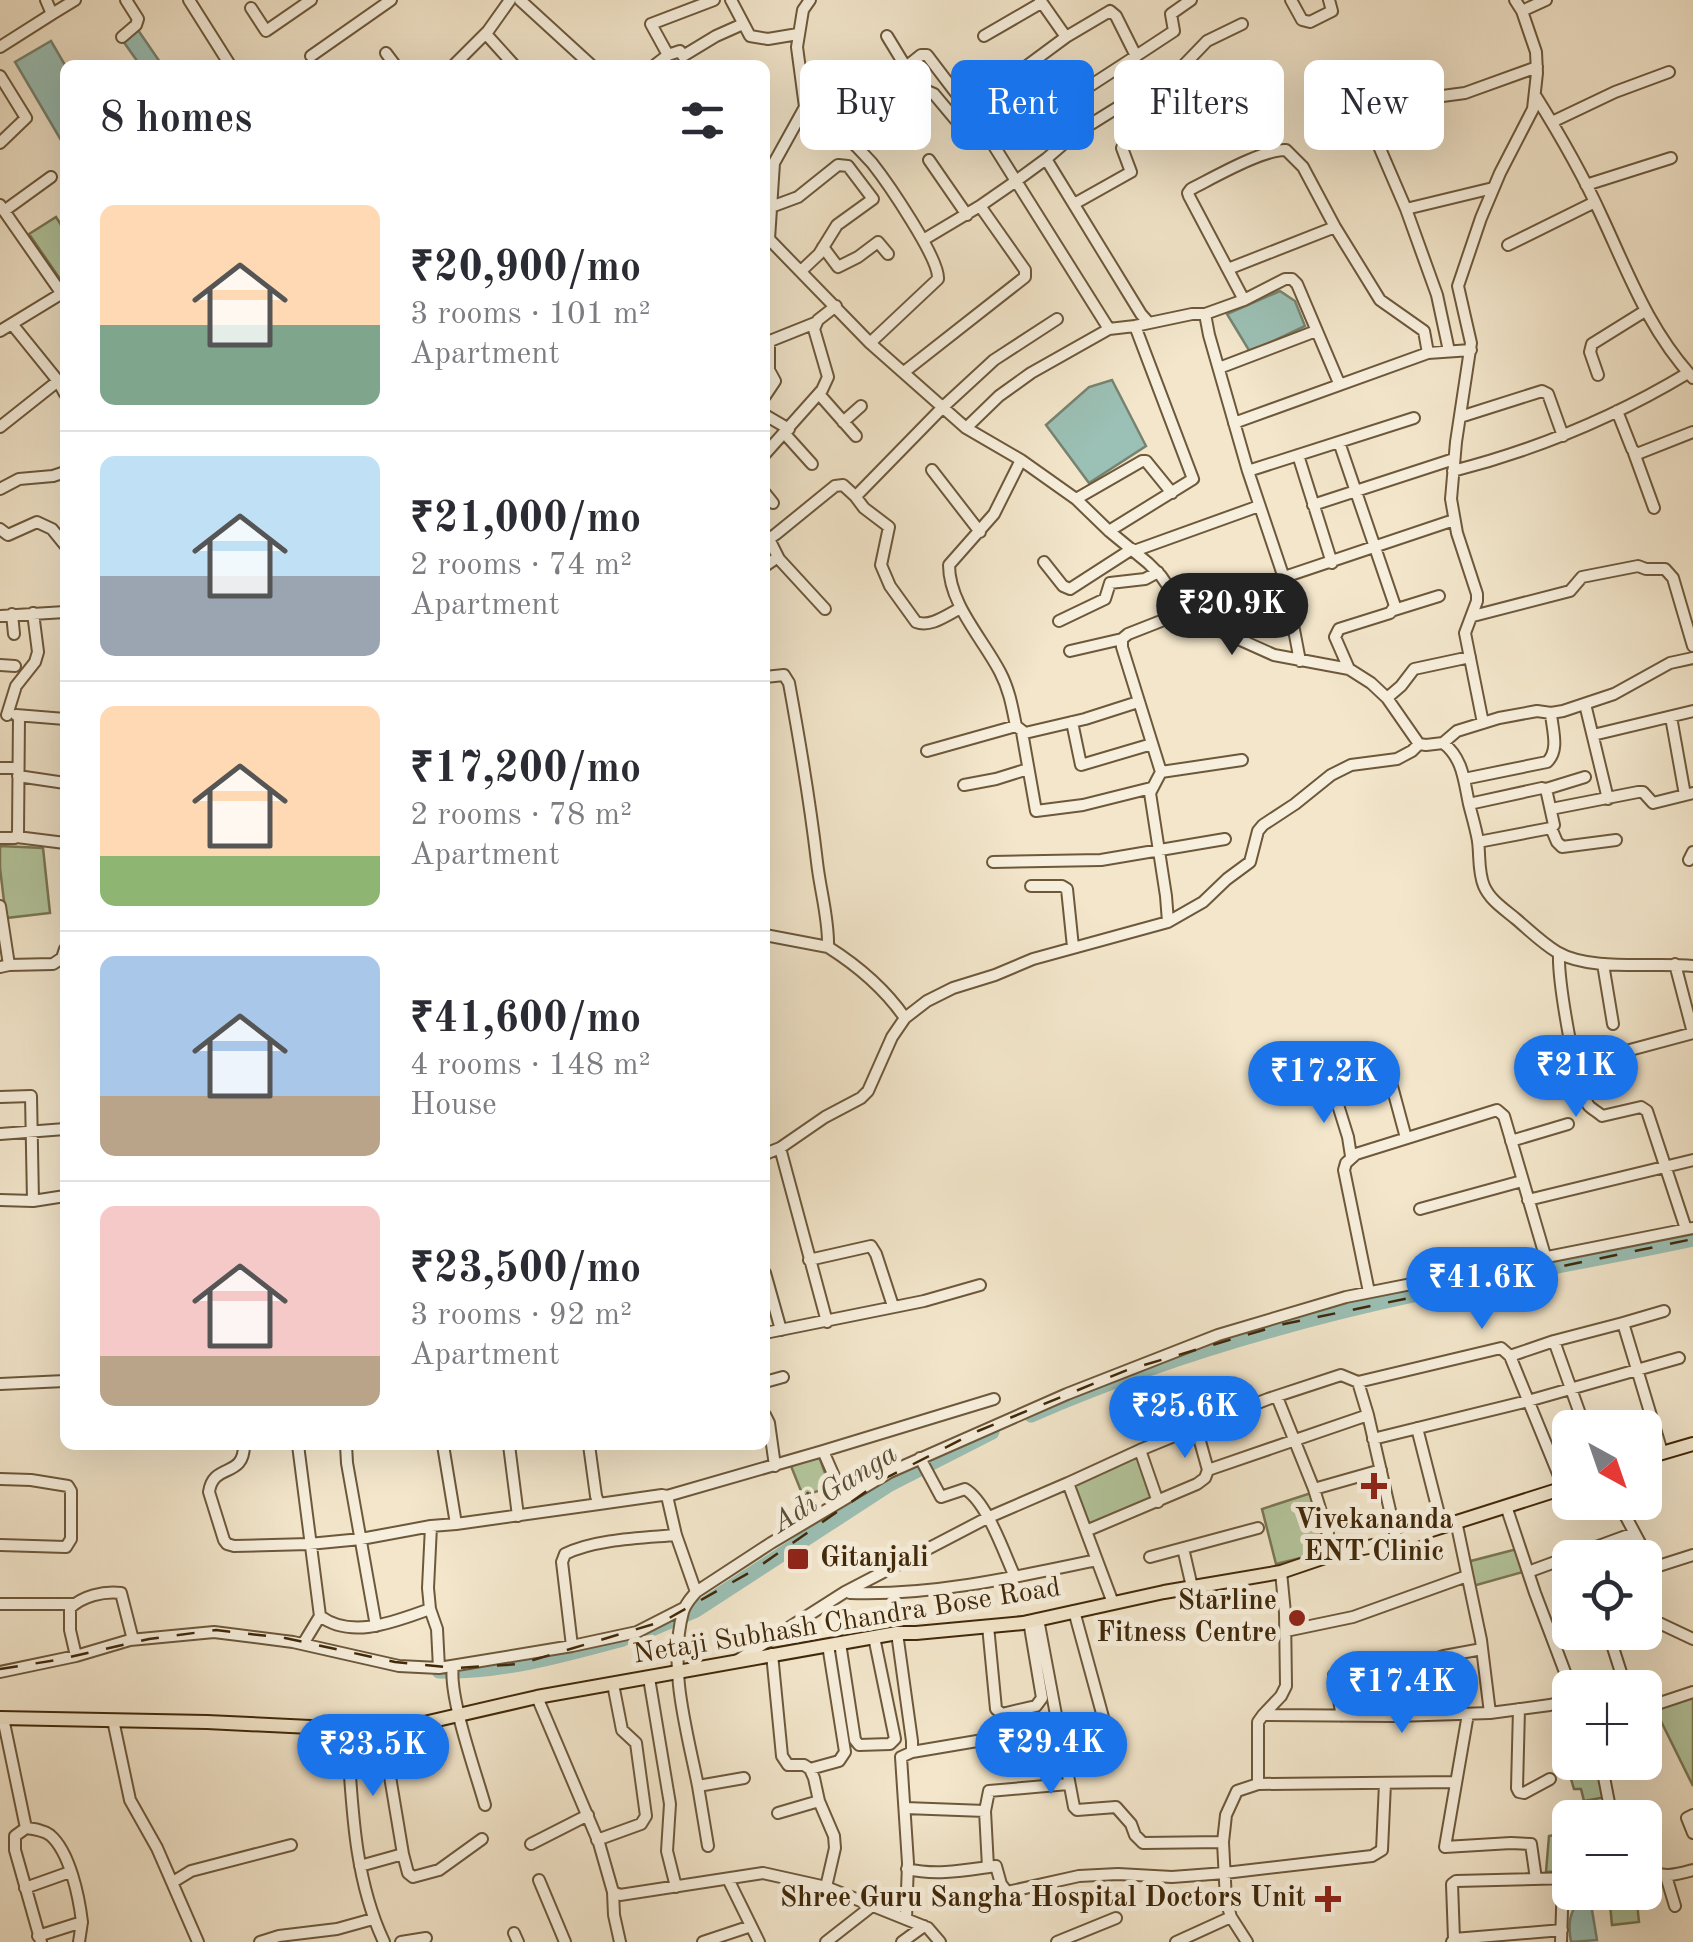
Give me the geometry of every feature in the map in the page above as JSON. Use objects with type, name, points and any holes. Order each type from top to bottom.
[{"type":"main road","points":[[1662,1452],[1693,1444]]},
{"type":"main road","name":"Netaji Subhash Chandra Bose Road","points":[[2,1718],[208,1722],[347,1730],[411,1726],[537,1697],[737,1660],[897,1633],[1034,1620],[1281,1572],[1334,1554],[1397,1541],[1552,1492]]},
{"type":"street","points":[[46,0],[52,14]]},
{"type":"street","points":[[0,46],[75,0]]},
{"type":"street","points":[[122,38],[138,19],[126,0]]},
{"type":"street","points":[[189,0],[227,60]]},
{"type":"street","points":[[251,8],[266,31],[312,0]]},
{"type":"street","points":[[311,56],[391,0]]},
{"type":"street","points":[[459,60],[486,34],[510,0]]},
{"type":"street","points":[[520,0],[586,60]]},
{"type":"street","points":[[668,54],[651,24],[714,0]]},
{"type":"street","points":[[731,0],[750,36],[798,34]]},
{"type":"street","points":[[800,77],[798,34],[803,10],[810,0]]},
{"type":"street","points":[[1094,83],[1171,34],[1171,14],[1191,0]]},
{"type":"street","points":[[1291,0],[1302,20],[1310,22],[1332,12],[1329,0]]},
{"type":"street","points":[[1483,722],[1465,633],[1478,601],[1476,586],[1460,545],[1451,499],[1470,350],[1458,286],[1494,188],[1533,109],[1536,52],[1518,5],[1546,0]]},
{"type":"street","points":[[984,36],[1040,2],[1066,37]]},
{"type":"street","points":[[1035,60],[1110,11],[1136,56]]},
{"type":"street","points":[[661,60],[680,51],[683,56],[743,24]]},
{"type":"street","points":[[1094,122],[1181,68],[1207,41],[1242,24]]},
{"type":"street","points":[[486,34],[509,60]]},
{"type":"street","points":[[887,36],[901,60]]},
{"type":"street","points":[[386,53],[391,60]]},
{"type":"street","points":[[931,61],[951,87]]},
{"type":"street","points":[[1444,95],[1537,67]]},
{"type":"street","points":[[1552,122],[1669,72]]},
{"type":"street","points":[[0,76],[26,118],[0,144]]},
{"type":"street","points":[[931,93],[951,114]]},
{"type":"street","points":[[1314,505],[1453,465],[1503,456],[1563,436],[1691,376],[1661,340],[1571,153],[1534,94]]},
{"type":"street","points":[[800,117],[774,163],[770,207],[798,197],[838,164],[848,166],[873,199],[837,225],[802,271]]},
{"type":"street","points":[[1244,300],[1188,193],[1233,168],[1278,149],[1286,150],[1303,167],[1380,300],[1424,331],[1428,353]]},
{"type":"street","points":[[859,150],[873,164],[923,240],[939,272],[938,280],[870,343]]},
{"type":"street","points":[[997,150],[1109,329]]},
{"type":"street","points":[[923,240],[980,206],[1056,150]]},
{"type":"street","points":[[1074,204],[1131,172],[1123,150]]},
{"type":"street","points":[[1381,150],[1406,208],[1436,295],[1449,351]]},
{"type":"street","points":[[1586,185],[1671,158]]},
{"type":"street","points":[[1046,159],[1150,323]]},
{"type":"street","points":[[929,160],[966,215]]},
{"type":"street","points":[[51,177],[2,208],[60,288]]},
{"type":"street","points":[[1406,208],[1494,188]]},
{"type":"street","points":[[1508,245],[1595,202]]},
{"type":"street","points":[[904,372],[1025,277],[1025,270],[980,206]]},
{"type":"street","points":[[1228,269],[1335,227]]},
{"type":"street","points":[[770,240],[870,343],[966,428],[1076,499],[1158,572],[1196,620],[1274,655],[1349,669],[1387,698],[1420,744],[1443,742],[1457,730],[1483,722],[1585,704],[1614,694],[1670,663],[1693,658]]},
{"type":"street","points":[[823,247],[838,267],[878,242],[888,254]]},
{"type":"street","points":[[966,428],[1030,373],[1109,329],[1205,314],[1284,280],[1296,284],[1339,384]]},
{"type":"street","points":[[0,331],[60,295]]},
{"type":"street","points":[[770,342],[815,323],[836,306]]},
{"type":"street","points":[[1598,374],[1590,352],[1592,344],[1645,311]]},
{"type":"street","points":[[1205,314],[1248,472],[1284,578],[1300,661]]},
{"type":"street","points":[[855,496],[994,360],[1057,319]]},
{"type":"street","points":[[770,449],[819,394],[828,377],[815,323]]},
{"type":"street","points":[[12,324],[60,385]]},
{"type":"street","points":[[1109,530],[1193,479],[1135,326]]},
{"type":"street","points":[[1219,368],[1316,330]]},
{"type":"street","points":[[1234,423],[1428,353],[1470,350]]},
{"type":"street","points":[[0,427],[58,381]]},
{"type":"street","points":[[1460,417],[1542,391],[1548,394],[1563,436]]},
{"type":"street","points":[[819,394],[856,436]]},
{"type":"street","points":[[843,422],[860,406]]},
{"type":"street","points":[[1617,411],[1654,508]]},
{"type":"street","points":[[1248,472],[1414,418]]},
{"type":"street","points":[[770,419],[787,432],[812,464]]},
{"type":"street","points":[[1634,452],[1693,432]]},
{"type":"street","points":[[1339,442],[1394,610]]},
{"type":"street","points":[[1298,455],[1332,563]]},
{"type":"street","points":[[1021,460],[994,514],[949,565],[949,576],[961,608],[1010,694],[1036,811],[1151,788]]},
{"type":"street","points":[[1076,499],[1142,461],[1172,493]]},
{"type":"street","points":[[932,470],[980,532]]},
{"type":"street","points":[[0,488],[26,477],[60,474]]},
{"type":"street","points":[[770,536],[835,486],[843,485],[889,527],[880,564],[890,586],[916,622],[930,623],[961,608]]},
{"type":"street","points":[[770,500],[773,504]]},
{"type":"street","points":[[1044,562],[1070,589],[1133,550],[1259,506]]},
{"type":"street","points":[[1070,651],[1122,639],[1185,610],[1454,520]]},
{"type":"street","points":[[0,529],[8,535],[37,522],[52,528],[60,538]]},
{"type":"street","points":[[52,528],[60,522]]},
{"type":"street","points":[[770,543],[778,558],[825,609]]},
{"type":"street","points":[[770,563],[778,558]]},
{"type":"street","points":[[1472,616],[1570,591],[1582,577],[1638,566],[1665,569],[1672,578],[1693,646]]},
{"type":"street","points":[[1058,621],[1105,599],[1113,581],[1145,580],[1158,572]]},
{"type":"street","points":[[1349,669],[1335,637],[1339,629],[1439,596]]},
{"type":"street","points":[[14,634],[6,615],[60,612]]},
{"type":"street","points":[[17,837],[18,772],[9,715],[16,686],[38,652],[32,613]]},
{"type":"street","points":[[1122,639],[1161,772]]},
{"type":"street","points":[[1387,698],[1414,669],[1470,657]]},
{"type":"street","points":[[0,665],[15,666]]},
{"type":"street","points":[[770,676],[784,675],[789,683],[814,828],[828,947]]},
{"type":"street","points":[[927,751],[1019,729],[1072,722],[1138,702]]},
{"type":"street","points":[[1585,704],[1608,799]]},
{"type":"street","points":[[1593,736],[1693,711]]},
{"type":"street","points":[[1464,779],[1548,762],[1554,750],[1551,713]]},
{"type":"street","points":[[9,715],[60,719]]},
{"type":"street","points":[[1551,809],[1643,792],[1649,801],[1657,803],[1689,794],[1671,717]]},
{"type":"street","points":[[1072,722],[1081,766],[1152,744]]},
{"type":"street","points":[[1443,742],[1457,758],[1464,779],[1478,842],[1480,872],[1490,896],[1559,954],[1602,964],[1693,966]]},
{"type":"street","points":[[770,1152],[861,1098],[906,1018],[938,994],[1033,959],[1168,922],[1204,902],[1227,878],[1250,862],[1262,825],[1331,775],[1351,766],[1397,759],[1420,744]]},
{"type":"street","points":[[1168,922],[1151,788],[1161,772],[1242,760]]},
{"type":"street","points":[[0,768],[60,782]]},
{"type":"street","points":[[964,785],[1028,770]]},
{"type":"street","points":[[1469,804],[1585,777]]},
{"type":"street","points":[[1478,842],[1554,826],[1546,789]]},
{"type":"street","points":[[1551,828],[1562,847],[1616,840]]},
{"type":"street","points":[[0,838],[60,842]]},
{"type":"street","points":[[993,862],[1102,860],[1225,839]]},
{"type":"street","points":[[1030,886],[1068,889],[1073,947]]},
{"type":"street","points":[[0,906],[5,966],[53,964],[60,959]]},
{"type":"street","points":[[770,936],[828,947],[874,981],[906,1018]]},
{"type":"street","points":[[708,1846],[679,1672],[683,1612],[696,1592],[844,1498],[1050,1400],[1218,1335],[1370,1292],[1690,1228],[1647,1111],[1640,1107],[1608,1116],[1598,1114],[1587,1101],[1576,1066],[1559,954]]},
{"type":"street","points":[[1602,964],[1613,1024]]},
{"type":"street","points":[[1533,1076],[1693,1033],[1675,964]]},
{"type":"street","points":[[1610,1002],[1626,998]]},
{"type":"street","points":[[1370,1292],[1344,1170],[1351,1156],[1333,1088],[1336,1081],[1348,1069],[1378,1062],[1386,1064],[1406,1138]]},
{"type":"street","points":[[0,1097],[36,1096],[31,1131],[33,1202]]},
{"type":"street","points":[[1351,1156],[1496,1110],[1504,1116],[1546,1259]]},
{"type":"street","points":[[1511,1140],[1568,1124]]},
{"type":"street","points":[[0,1134],[60,1129]]},
{"type":"street","points":[[780,1148],[828,1322]]},
{"type":"street","points":[[1528,1200],[1693,1160]]},
{"type":"street","points":[[1420,1208],[1522,1181]]},
{"type":"street","points":[[0,1200],[33,1202],[60,1197]]},
{"type":"street","points":[[809,1260],[870,1246],[893,1306]]},
{"type":"street","points":[[770,1332],[924,1301],[980,1285]]},
{"type":"street","points":[[770,1291],[781,1330]]},
{"type":"street","points":[[1510,1356],[1664,1310]]},
{"type":"street","points":[[1622,1323],[1649,1410]]},
{"type":"street","points":[[1554,1342],[1578,1410]]},
{"type":"street","points":[[737,1660],[846,1592],[987,1518],[1140,1450],[1341,1375],[1358,1382],[1505,1350],[1552,1454]]},
{"type":"street","points":[[1373,1439],[1679,1358]]},
{"type":"street","points":[[770,1381],[783,1377]]},
{"type":"street","points":[[0,1384],[60,1381]]},
{"type":"street","points":[[1358,1382],[1397,1541]]},
{"type":"street","points":[[1277,1397],[1314,1489],[1334,1554]]},
{"type":"street","points":[[243,1450],[242,1461],[212,1478],[209,1485],[224,1540],[234,1546],[309,1544],[667,1496],[994,1400]]},
{"type":"street","points":[[1208,1470],[1368,1415]]},
{"type":"street","points":[[1086,1531],[1205,1478],[1208,1470],[1196,1428]]},
{"type":"street","points":[[1417,1428],[1467,1576],[1490,1713]]},
{"type":"street","points":[[770,1430],[775,1466]]},
{"type":"street","points":[[299,1450],[320,1616],[303,1644]]},
{"type":"street","points":[[346,1450],[376,1626]]},
{"type":"street","points":[[444,1450],[456,1524]]},
{"type":"street","points":[[510,1450],[518,1516]]},
{"type":"street","points":[[590,1450],[599,1504]]},
{"type":"street","points":[[1140,1450],[1158,1502]]},
{"type":"street","points":[[824,1451],[844,1498]]},
{"type":"street","points":[[923,1463],[941,1497],[970,1491],[1015,1577]]},
{"type":"street","points":[[1314,1489],[1381,1470]]},
{"type":"street","points":[[0,1479],[68,1486],[71,1491],[71,1539],[66,1547],[0,1545]]},
{"type":"street","points":[[1068,1484],[1113,1603]]},
{"type":"street","points":[[667,1496],[696,1592]]},
{"type":"street","points":[[1506,1506],[1564,1670]]},
{"type":"street","points":[[1628,1520],[1637,1540]]},
{"type":"street","points":[[432,1526],[428,1588],[438,1668]]},
{"type":"street","points":[[1150,1557],[1258,1528]]},
{"type":"street","points":[[1528,1572],[1634,1532]]},
{"type":"street","points":[[572,1646],[564,1554],[614,1542],[676,1535]]},
{"type":"street","points":[[1183,1548],[1192,1587]]},
{"type":"street","points":[[1662,1560],[1693,1554]]},
{"type":"street","points":[[846,1592],[884,1594],[1015,1577],[1096,1560]]},
{"type":"street","points":[[1258,1784],[1258,1722],[1286,1686],[1281,1572]]},
{"type":"street","points":[[1286,1632],[1353,1617],[1467,1576]]},
{"type":"street","points":[[0,1604],[74,1604],[98,1594],[121,1593],[130,1640]]},
{"type":"street","points":[[74,1604],[68,1616],[76,1656]]},
{"type":"street","points":[[320,1616],[334,1625],[376,1626],[430,1609]]},
{"type":"street","points":[[1066,1768],[1100,1752],[1109,1739],[1074,1611]]},
{"type":"street","points":[[0,1672],[130,1640],[214,1632],[303,1644],[384,1663],[438,1668],[637,1632],[683,1612]]},
{"type":"street","points":[[988,1626],[996,1710],[1002,1714],[1036,1706],[1042,1698],[1034,1620]]},
{"type":"street","points":[[1034,1620],[1074,1807],[1116,1807],[1142,1843],[1222,1842]]},
{"type":"street","points":[[1662,1624],[1693,1639]]},
{"type":"street","points":[[897,1633],[912,1752]]},
{"type":"street","points":[[834,1644],[856,1743],[890,1744],[895,1739],[894,1732],[874,1637]]},
{"type":"street","points":[[810,1769],[838,1762],[845,1752],[834,1644]]},
{"type":"street","points":[[1384,1674],[1482,1648]]},
{"type":"street","points":[[772,1654],[782,1756],[788,1765],[810,1769],[818,1802],[834,1836],[826,1887]]},
{"type":"street","points":[[453,1666],[460,1716],[485,1805]]},
{"type":"street","points":[[1334,1674],[1342,1716]]},
{"type":"street","points":[[649,1678],[670,1804],[668,1852],[676,1887]]},
{"type":"street","points":[[597,1840],[641,1824],[646,1816],[636,1744],[622,1730],[613,1684]]},
{"type":"street","points":[[1662,1702],[1693,1692]]},
{"type":"street","points":[[886,1697],[905,1694]]},
{"type":"street","points":[[537,1697],[597,1840],[613,1892],[620,1942]]},
{"type":"street","points":[[1263,1715],[1468,1714],[1552,1704]]},
{"type":"street","points":[[1520,1710],[1517,1788],[1524,1793],[1550,1778]]},
{"type":"street","points":[[1468,1714],[1445,1847],[1531,1844],[1536,1879]]},
{"type":"street","points":[[2,1718],[26,1828]]},
{"type":"street","points":[[112,1720],[130,1800],[157,1848],[198,1942]]},
{"type":"street","points":[[382,1729],[408,1872],[413,1877],[439,1870],[482,1839]]},
{"type":"street","points":[[347,1730],[360,1866],[373,1919],[384,1942]]},
{"type":"street","points":[[894,1732],[910,1730]]},
{"type":"street","points":[[906,1919],[901,1757],[989,1739]]},
{"type":"street","points":[[698,1786],[744,1778]]},
{"type":"street","points":[[1247,1942],[1231,1917],[1224,1873],[1222,1842],[1226,1815],[1237,1791],[1258,1784],[1456,1782]]},
{"type":"street","points":[[907,1869],[944,1873],[996,1866],[1007,1892],[1079,1876],[1224,1873],[1378,1854],[1382,1850],[1385,1783]]},
{"type":"street","points":[[988,1867],[985,1811],[989,1791],[1068,1784]]},
{"type":"street","points":[[778,1813],[818,1802]]},
{"type":"street","points":[[905,1808],[985,1811]]},
{"type":"street","points":[[531,1844],[588,1815]]},
{"type":"street","points":[[1693,1815],[1688,1818],[1693,1833]]},
{"type":"street","points":[[79,1942],[82,1922],[79,1901],[58,1844],[47,1832],[26,1828],[15,1836],[14,1850],[40,1939],[82,1922]]},
{"type":"street","points":[[173,1882],[191,1871],[291,1846]]},
{"type":"street","points":[[360,1866],[403,1854]]},
{"type":"street","points":[[1662,1875],[1693,1870]]},
{"type":"street","points":[[25,1888],[70,1872]]},
{"type":"street","points":[[613,1892],[620,1895],[763,1873],[826,1887],[924,1926],[940,1942]]},
{"type":"street","points":[[1666,1876],[1675,1906]]},
{"type":"street","points":[[728,1878],[759,1942]]},
{"type":"street","points":[[1552,1878],[1456,1881],[1452,1884],[1454,1940],[1561,1936],[1564,1910]]},
{"type":"street","points":[[539,1880],[565,1942]]},
{"type":"street","points":[[826,1942],[872,1906]]},
{"type":"street","points":[[1176,1942],[1231,1917]]},
{"type":"street","points":[[1059,1942],[1116,1918]]},
{"type":"street","points":[[260,1942],[373,1919]]},
{"type":"street","points":[[703,1942],[752,1926]]},
{"type":"street","points":[[902,1942],[924,1926]]},
{"type":"street","points":[[401,1942],[426,1938]]},
{"type":"green space","points":[[56,217],[60,223],[60,279],[29,234]]},
{"type":"green space","points":[[0,846],[43,848],[50,913],[6,918]]},
{"type":"green space","points":[[1138,1455],[1154,1502],[1087,1528],[1070,1484]]},
{"type":"green space","points":[[819,1456],[830,1487],[803,1496],[791,1466]]},
{"type":"green space","points":[[1314,1492],[1329,1551],[1276,1564],[1262,1509]]},
{"type":"green space","points":[[1517,1549],[1523,1572],[1473,1586],[1467,1562]]},
{"type":"green space","points":[[1693,1692],[1693,1786],[1662,1723],[1662,1702]]},
{"type":"green space","points":[[1571,1780],[1602,1780],[1606,1797],[1584,1800],[1581,1789],[1574,1789]]},
{"type":"green space","points":[[1552,1835],[1552,1872],[1546,1872]]},
{"type":"green space","points":[[1611,1910],[1638,1910],[1639,1922],[1612,1925]]},
{"type":"water","points":[[138,30],[159,60],[136,60],[123,41]]},
{"type":"water","points":[[51,41],[62,60],[60,138],[15,62]]},
{"type":"water","points":[[1280,291],[1295,301],[1305,326],[1250,352],[1227,314]]},
{"type":"water","points":[[1112,380],[1146,446],[1089,483],[1046,425],[1089,387]]},
{"type":"water","points":[[1574,1910],[1592,1910],[1597,1940],[1571,1942]]},
{"type":"waterway","name":"Adi Ganga","points":[[1031,1415],[1188,1356],[1334,1313],[1693,1239]]},
{"type":"waterway","name":"Adi Ganga","points":[[649,1630],[696,1610],[890,1484],[992,1432]]},
{"type":"waterway","name":"Adi Ganga","points":[[439,1671],[508,1666],[623,1639]]},
{"type":"railway","points":[[0,1669],[149,1639],[216,1630],[285,1638],[395,1662],[457,1668],[520,1664],[664,1621],[754,1570],[884,1479],[978,1431],[1127,1370],[1284,1324],[1693,1239]]},
{"type":"place","name":"Vivekananda ENT Clinic","points":[[1374,1486]]},
{"type":"place","name":"Gitanjali","points":[[798,1559]]},
{"type":"place","name":"Starline Fitness Centre","points":[[1297,1618]]},
{"type":"place","name":"Shree Guru Sangha Hospital Doctors Unit","points":[[1328,1899]]}]
